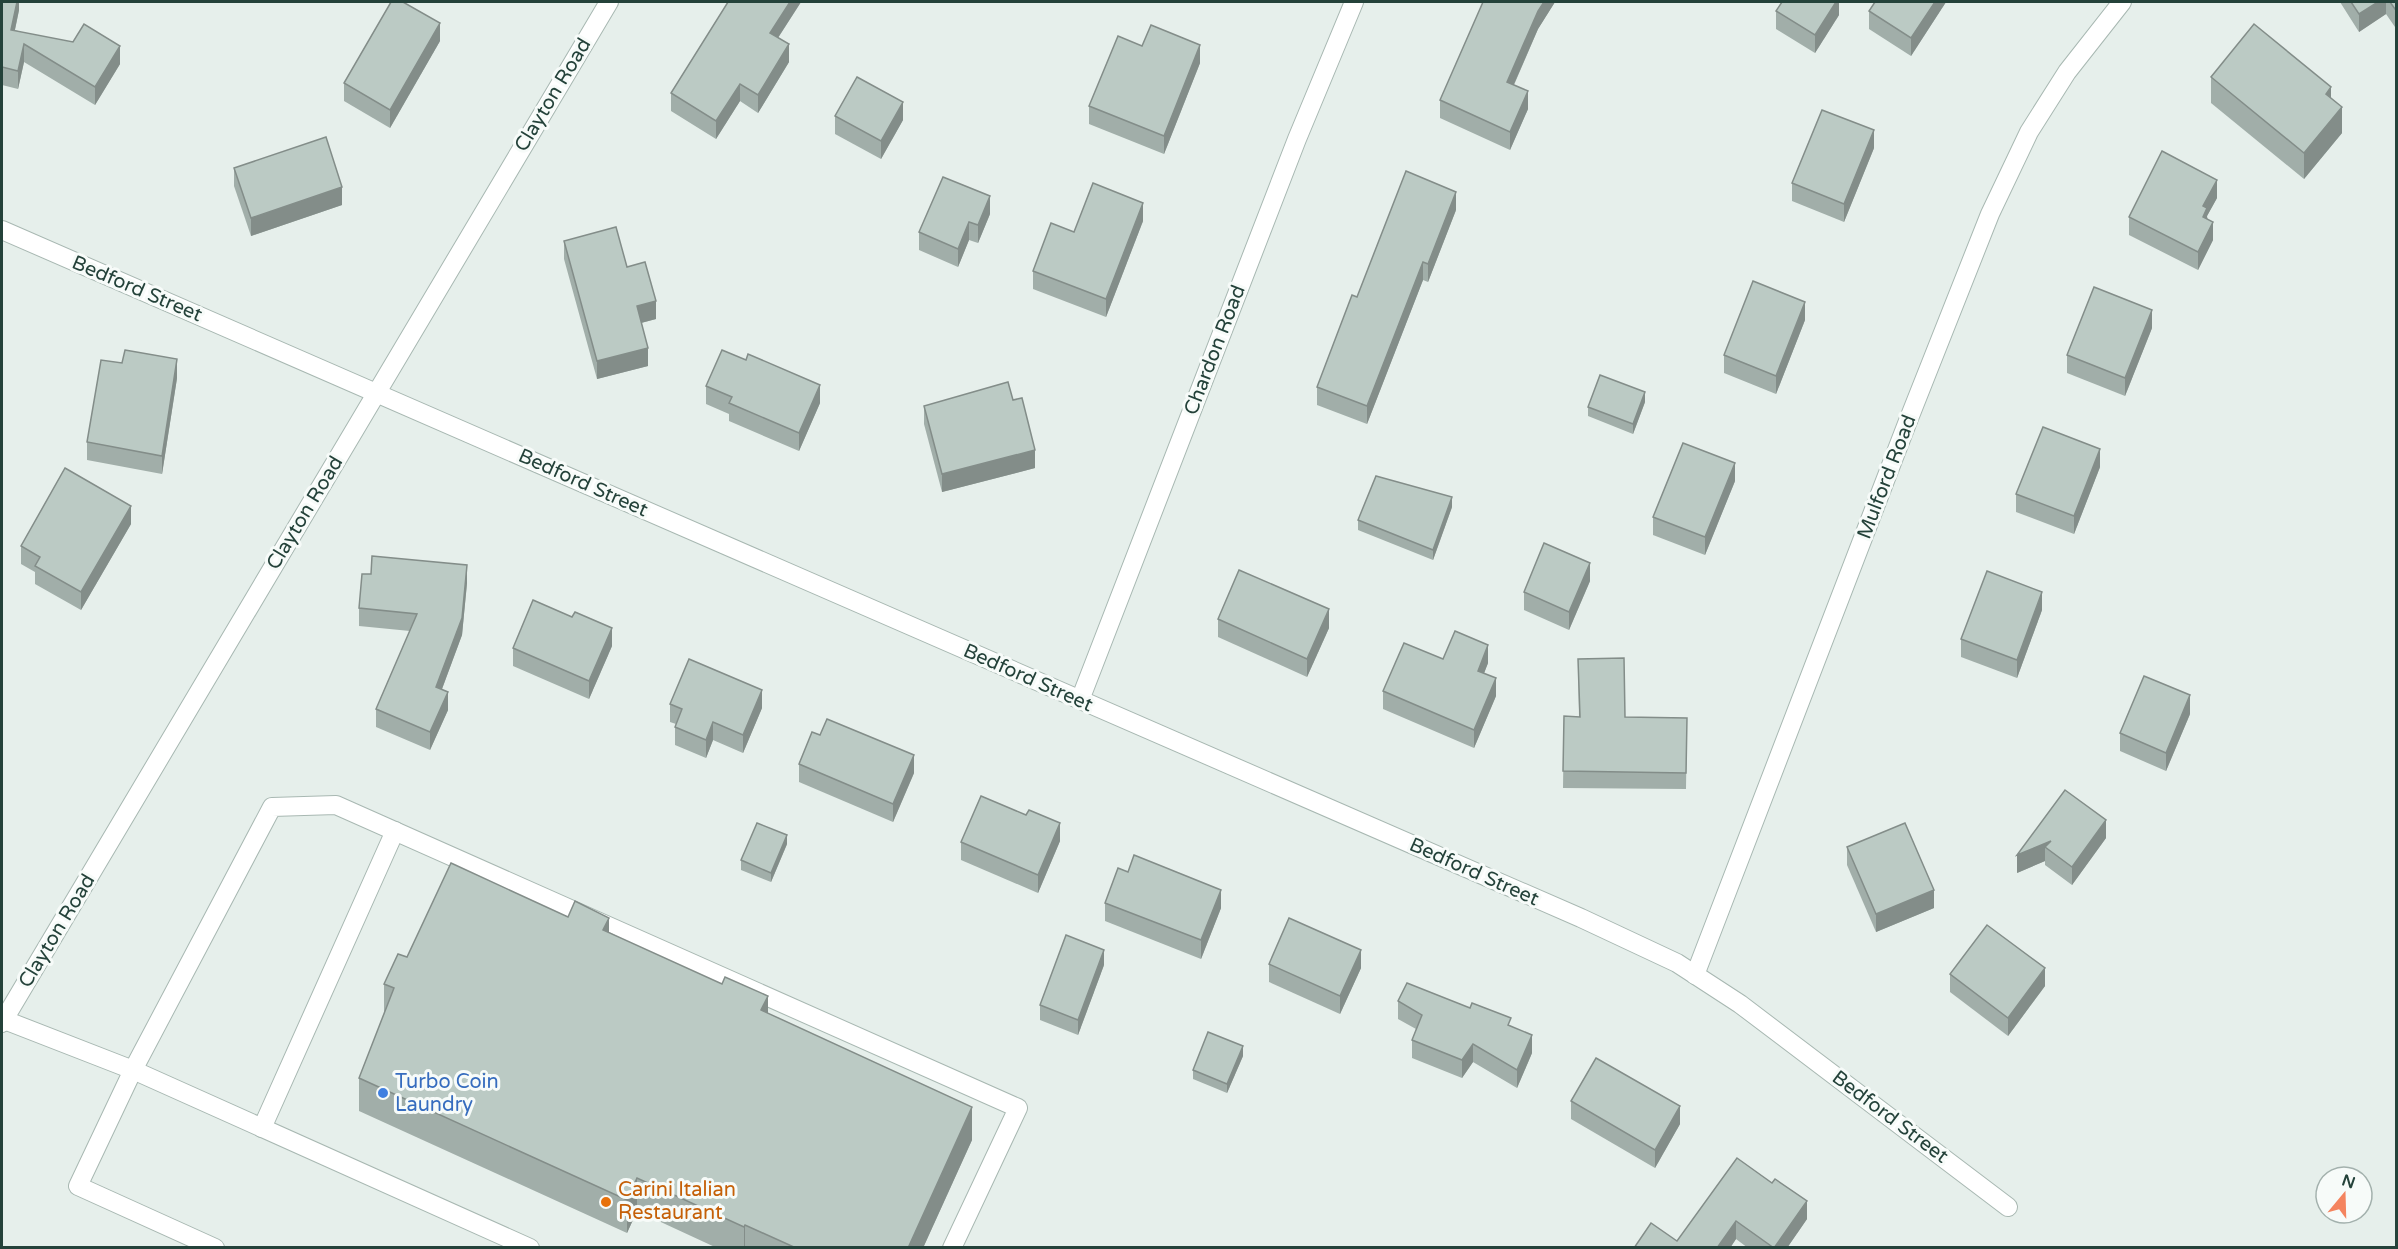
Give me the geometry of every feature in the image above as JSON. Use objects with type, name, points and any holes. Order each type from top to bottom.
[{"type":"street","name":"Clayton Road","points":[[2,1020],[609,2]]},
{"type":"street","name":"Chardon Road","points":[[1080,700],[1293,150],[1354,2]]},
{"type":"street","name":"Mulford Road","points":[[1695,975],[1990,214],[2035,122],[2067,72],[2122,2]]},
{"type":"street","name":"Bedford Street","points":[[2,230],[1581,918],[1677,963],[1740,1004],[2008,1207]]},
{"type":"street","points":[[215,1248],[78,1186],[133,1070],[272,807],[336,805],[1018,1108],[952,1248]]},
{"type":"street","points":[[262,1128],[395,831]]},
{"type":"street","points":[[2,1020],[133,1070],[530,1248]]},
{"type":"building","points":[[2,2],[17,2],[11,30],[73,42],[84,24],[120,46],[95,87],[24,44],[18,71],[2,67]]},
{"type":"building","points":[[391,2],[403,2],[440,23],[390,110],[344,83]]},
{"type":"building","points":[[728,2],[790,2],[770,33],[789,44],[758,95],[740,84],[716,121],[671,93]]},
{"type":"building","points":[[1483,2],[1544,2],[1507,82],[1528,91],[1510,132],[1440,100]]},
{"type":"building","points":[[1782,2],[1836,2],[1815,35],[1776,11]]},
{"type":"building","points":[[1875,2],[1935,2],[1911,38],[1869,11]]},
{"type":"building","points":[[2351,2],[2378,2],[2359,14]]},
{"type":"building","points":[[2390,2],[2397,2],[2397,8],[2395,9]]},
{"type":"building","points":[[2254,24],[2331,87],[2326,94],[2342,107],[2304,153],[2211,77]]},
{"type":"building","points":[[1151,25],[1200,45],[1164,136],[1089,106],[1118,36],[1142,46]]},
{"type":"building","points":[[857,77],[903,102],[881,141],[835,116]]},
{"type":"building","points":[[1822,110],[1874,130],[1844,204],[1792,183]]},
{"type":"building","points":[[326,137],[342,187],[251,218],[234,168]]},
{"type":"building","points":[[2162,151],[2217,180],[2203,206],[2207,208],[2203,217],[2213,222],[2198,252],[2129,217]]},
{"type":"building","points":[[1406,171],[1456,192],[1428,264],[1423,262],[1367,406],[1317,387],[1352,295],[1357,297]]},
{"type":"building","points":[[943,177],[990,196],[978,225],[969,222],[958,249],[919,232]]},
{"type":"building","points":[[1093,183],[1143,203],[1106,299],[1033,271],[1051,223],[1074,232]]},
{"type":"building","points":[[616,227],[627,267],[645,262],[656,301],[637,306],[648,348],[597,361],[564,241]]},
{"type":"building","points":[[1753,281],[1805,302],[1776,376],[1724,355]]},
{"type":"building","points":[[2094,287],[2152,310],[2125,378],[2067,355]]},
{"type":"building","points":[[125,350],[177,359],[162,456],[87,442],[101,360],[122,363]]},
{"type":"building","points":[[722,350],[746,360],[748,354],[820,385],[799,433],[729,403],[732,397],[706,386]]},
{"type":"building","points":[[1600,375],[1645,392],[1633,424],[1588,407]]},
{"type":"building","points":[[1008,382],[1013,400],[1022,398],[1035,450],[942,474],[924,406]]},
{"type":"building","points":[[2043,427],[2100,449],[2074,516],[2016,494]]},
{"type":"building","points":[[1683,443],[1735,463],[1705,537],[1653,517]]},
{"type":"building","points":[[65,468],[131,506],[81,592],[35,566],[40,557],[21,546]]},
{"type":"building","points":[[1376,476],[1452,497],[1433,550],[1358,520]]},
{"type":"building","points":[[1544,543],[1590,563],[1569,612],[1524,592]]},
{"type":"building","points":[[372,556],[467,565],[462,618],[436,687],[448,692],[430,732],[376,709],[417,614],[359,608],[362,574],[371,574]]},
{"type":"building","points":[[1239,570],[1329,609],[1307,659],[1218,619]]},
{"type":"building","points":[[1987,571],[2042,592],[2017,660],[1961,639]]},
{"type":"building","points":[[533,600],[572,617],[575,612],[612,628],[589,681],[513,648]]},
{"type":"building","points":[[1455,631],[1488,645],[1478,671],[1496,678],[1474,730],[1383,691],[1404,643],[1443,659]]},
{"type":"building","points":[[1624,658],[1625,717],[1687,718],[1686,773],[1563,771],[1564,716],[1580,717],[1578,659]]},
{"type":"building","points":[[689,659],[762,690],[743,735],[713,722],[706,740],[675,727],[682,709],[670,704]]},
{"type":"building","points":[[2144,676],[2190,695],[2166,753],[2120,733]]},
{"type":"building","points":[[827,719],[914,755],[893,804],[799,764],[812,732],[820,735]]},
{"type":"building","points":[[2065,790],[2106,820],[2072,867],[2045,847],[2051,841],[2017,855]]},
{"type":"building","points":[[981,796],[1026,815],[1029,810],[1060,823],[1038,875],[961,842]]},
{"type":"building","points":[[757,823],[787,835],[771,873],[741,860]]},
{"type":"building","points":[[1905,823],[1934,890],[1876,914],[1847,847]]},
{"type":"building","points":[[1134,855],[1221,890],[1201,940],[1105,903],[1118,868],[1128,872]]},
{"type":"building","points":[[451,863],[568,917],[575,901],[609,918],[603,930],[722,984],[725,977],[768,996],[761,1010],[972,1107],[908,1248],[796,1248],[637,1178],[627,1200],[359,1078],[394,988],[384,984],[398,954],[407,957]]},
{"type":"building","points":[[1289,918],[1361,950],[1340,996],[1269,964]]},
{"type":"building","points":[[1987,925],[2045,968],[2008,1018],[1950,974]]},
{"type":"building","points":[[1066,935],[1104,950],[1078,1020],[1040,1005]]},
{"type":"building","points":[[1407,983],[1470,1008],[1472,1003],[1511,1018],[1508,1025],[1532,1035],[1517,1070],[1473,1044],[1462,1060],[1412,1040],[1422,1015],[1398,1001]]},
{"type":"building","points":[[1208,1032],[1243,1046],[1227,1084],[1193,1070]]},
{"type":"building","points":[[1596,1058],[1680,1106],[1655,1150],[1571,1101]]},
{"type":"building","points":[[1737,1158],[1772,1183],[1775,1179],[1807,1201],[1774,1248],[1736,1221],[1717,1248],[1634,1248],[1651,1223],[1677,1241]]},
{"type":"place","name":"Turbo Coin Laundry","points":[[383,1093]]},
{"type":"place","name":"Carini Italian Restaurant","points":[[606,1202]]}]
